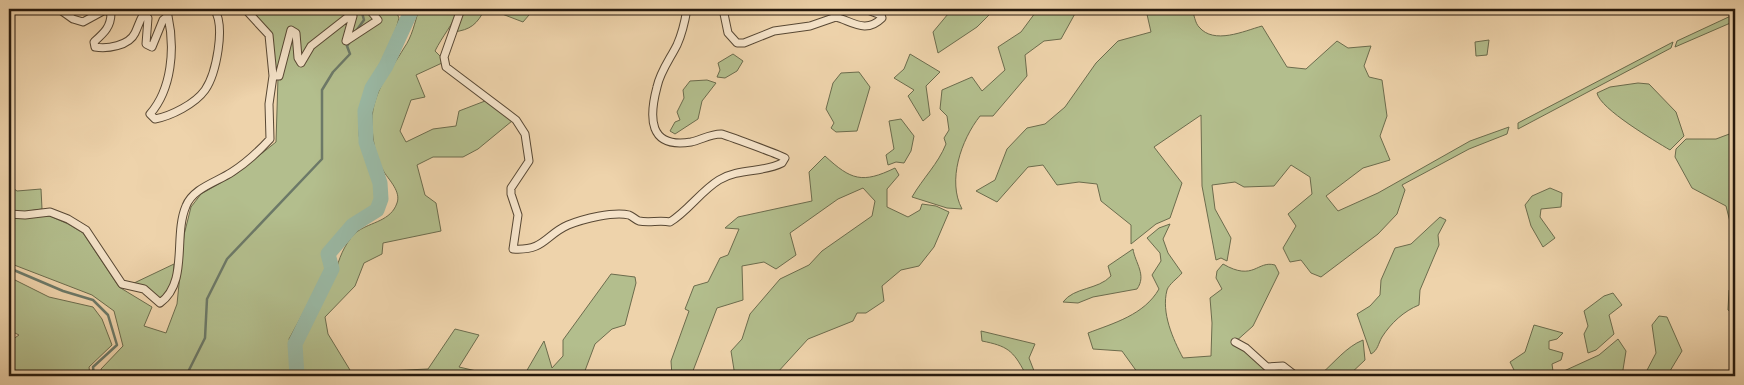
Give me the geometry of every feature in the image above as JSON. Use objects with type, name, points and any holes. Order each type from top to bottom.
[{"type":"street","points":[[59,9],[73,19],[83,22],[105,10],[111,13],[111,21],[107,30],[94,42],[95,47],[104,48],[124,43],[134,35],[143,16],[148,18],[146,44],[152,47],[163,20],[168,16],[171,61],[164,94],[150,114],[155,119],[166,117],[188,104],[204,92],[211,80],[220,39],[219,19],[214,9]]},
{"type":"street","points":[[9,214],[25,216],[50,212],[68,219],[86,230],[122,284],[144,289],[160,303],[168,297],[176,281],[186,205],[197,192],[233,171],[270,139],[269,104],[274,76],[269,35],[245,9]]},
{"type":"street","points":[[274,76],[279,76],[291,30],[296,33],[298,58],[301,64],[311,46],[348,17],[353,16],[346,41],[378,20],[369,9]]},
{"type":"street","points":[[461,9],[444,57],[446,67],[516,120],[528,143],[530,161],[511,188],[511,194],[518,215],[513,249],[521,249],[538,246],[567,226],[588,219],[616,214],[630,216],[639,221],[670,222],[718,180],[731,174],[757,171],[782,163],[785,158],[780,154],[749,146],[726,135],[715,134],[682,142],[665,138],[654,130],[652,121],[657,87],[678,43],[688,9]]},
{"type":"street","points":[[723,9],[728,33],[731,39],[737,43],[744,43],[774,31],[810,26],[836,17],[855,26],[874,24],[882,18],[881,15],[865,9]]},
{"type":"street","points":[[1235,342],[1246,348],[1267,367],[1283,366],[1296,376]]},
{"type":"green space","points":[[248,9],[367,9],[376,19],[349,38],[354,15],[310,44],[301,61],[300,43],[289,27],[278,74],[275,72],[270,33]]},
{"type":"green space","points":[[371,9],[395,9],[399,18],[389,47],[369,86],[360,116],[360,139],[380,199],[375,206],[355,218],[289,339],[300,376],[101,376],[101,369],[123,346],[114,311],[92,295],[9,263],[9,218],[50,216],[83,233],[119,287],[152,307],[144,326],[166,333],[177,304],[184,235],[191,207],[201,194],[236,174],[276,142],[278,78],[289,38],[294,35],[297,52],[295,60],[300,65],[311,48],[351,18],[345,42],[380,20]]},
{"type":"green space","points":[[419,9],[459,9],[435,51],[441,57],[442,63],[416,75],[425,97],[411,100],[400,131],[406,142],[433,129],[456,126],[459,111],[485,101],[512,121],[478,149],[463,157],[433,157],[417,165],[425,195],[436,203],[441,231],[383,243],[382,254],[364,263],[355,286],[325,317],[328,334],[353,375],[361,376],[306,376],[301,364],[299,343],[345,247],[354,234],[390,214],[397,203],[398,195],[376,154],[372,121],[373,111],[383,82],[409,39]]},
{"type":"green space","points":[[463,9],[485,9],[479,19],[469,28],[453,32]]},
{"type":"green space","points":[[489,9],[517,9],[529,15],[523,22]]},
{"type":"green space","points":[[957,9],[995,9],[977,27],[938,53],[933,32],[948,14]]},
{"type":"green space","points":[[1038,9],[1077,10],[1061,39],[1044,41],[1025,55],[1027,76],[993,116],[980,116],[973,126],[962,149],[956,174],[958,198],[962,209],[947,208],[912,197],[939,158],[946,144],[944,138],[949,130],[947,116],[940,109],[942,90],[972,77],[982,91],[1005,70],[998,47],[1021,32]]},
{"type":"green space","points":[[1141,9],[1192,9],[1198,25],[1205,32],[1213,35],[1229,35],[1262,26],[1287,67],[1306,69],[1337,41],[1348,48],[1371,46],[1364,66],[1369,77],[1382,80],[1387,116],[1380,136],[1390,160],[1363,168],[1326,196],[1338,211],[1378,193],[1470,141],[1509,127],[1507,134],[1469,149],[1402,185],[1405,190],[1397,214],[1378,234],[1321,277],[1311,273],[1301,260],[1290,262],[1283,248],[1296,226],[1288,214],[1312,194],[1310,177],[1291,165],[1274,186],[1244,187],[1235,182],[1212,185],[1215,209],[1231,238],[1227,261],[1221,258],[1216,260],[1202,186],[1201,115],[1154,147],[1182,183],[1170,218],[1156,224],[1131,244],[1131,225],[1101,201],[1097,184],[1079,182],[1057,185],[1043,165],[1028,167],[997,202],[976,191],[995,180],[1007,149],[1027,128],[1045,124],[1065,107],[1096,63],[1118,41],[1151,32],[1146,10]]},
{"type":"green space","points":[[1735,14],[1735,21],[1675,47],[1677,41]]},
{"type":"green space","points":[[1489,40],[1487,55],[1476,56],[1475,42]]},
{"type":"green space","points":[[1673,42],[1671,48],[1518,129],[1518,123]]},
{"type":"green space","points":[[733,54],[743,61],[737,71],[725,78],[717,77],[720,70],[718,63]]},
{"type":"green space","points":[[910,54],[940,72],[926,86],[930,115],[923,121],[908,96],[914,90],[894,78],[904,69]]},
{"type":"green space","points":[[859,72],[870,87],[857,131],[836,132],[831,128],[834,123],[826,109],[833,83],[841,73]]},
{"type":"green space","points":[[707,80],[716,83],[702,101],[698,119],[675,134],[670,131],[675,122],[680,120],[677,112],[684,98],[683,90],[690,81]]},
{"type":"green space","points":[[1638,83],[1649,84],[1676,112],[1684,136],[1670,150],[1617,116],[1600,100],[1597,93],[1610,87]]},
{"type":"green space","points":[[901,119],[914,136],[911,151],[904,163],[896,162],[888,165],[886,155],[894,149],[889,121]]},
{"type":"green space","points":[[1732,133],[1735,134],[1735,226],[1731,226],[1726,206],[1692,188],[1675,157],[1676,149],[1686,139],[1716,139]]},
{"type":"green space","points":[[825,156],[842,170],[857,177],[874,176],[895,168],[899,175],[887,189],[887,207],[908,217],[920,210],[922,204],[936,206],[949,212],[934,247],[919,266],[901,270],[882,286],[884,301],[866,313],[857,313],[853,321],[808,339],[777,373],[778,376],[735,376],[731,351],[742,339],[750,314],[780,279],[809,265],[822,251],[872,216],[875,201],[863,188],[838,199],[790,233],[796,255],[776,269],[764,262],[742,266],[743,300],[717,308],[691,376],[672,376],[671,361],[689,311],[685,309],[694,286],[708,282],[720,258],[728,255],[739,229],[725,228],[738,217],[812,201],[809,172]]},
{"type":"green space","points":[[9,185],[17,191],[41,189],[42,209],[22,212],[9,210]]},
{"type":"green space","points":[[1550,188],[1562,193],[1561,207],[1541,209],[1540,217],[1555,238],[1543,247],[1531,226],[1525,205],[1532,196]]},
{"type":"green space","points":[[1440,217],[1446,220],[1438,235],[1439,245],[1420,290],[1419,305],[1403,314],[1389,327],[1377,349],[1371,354],[1357,314],[1370,306],[1380,295],[1381,280],[1395,248],[1411,244]]},
{"type":"green space","points":[[1170,224],[1163,239],[1168,253],[1182,273],[1167,290],[1166,308],[1169,326],[1183,358],[1211,356],[1212,323],[1210,298],[1222,289],[1216,278],[1217,271],[1223,264],[1242,271],[1248,271],[1269,264],[1275,265],[1279,273],[1253,326],[1234,343],[1245,349],[1266,370],[1283,369],[1290,376],[1140,376],[1122,351],[1093,349],[1088,333],[1118,322],[1137,312],[1153,298],[1159,289],[1152,275],[1161,261],[1160,253],[1147,238],[1159,228]]},
{"type":"green space","points":[[1133,249],[1141,274],[1140,284],[1137,289],[1093,297],[1078,303],[1063,302],[1073,294],[1106,281],[1111,276],[1108,266]]},
{"type":"green space","points":[[174,264],[170,289],[160,299],[132,284]]},
{"type":"green space","points":[[611,274],[635,277],[636,283],[625,325],[612,329],[595,344],[583,376],[529,376],[526,372],[544,341],[552,368],[563,356],[563,340]]},
{"type":"green space","points":[[9,277],[49,297],[93,307],[102,319],[112,345],[89,367],[90,376],[9,376],[9,342],[19,335],[9,330]]},
{"type":"green space","points":[[1735,287],[1735,315],[1728,310],[1729,290]]},
{"type":"green space","points":[[1613,293],[1622,305],[1609,315],[1614,334],[1596,350],[1588,353],[1584,334],[1588,326],[1584,311],[1604,296]]},
{"type":"green space","points":[[1659,316],[1667,317],[1682,351],[1667,376],[1644,376],[1656,353],[1652,325]]},
{"type":"green space","points":[[1534,325],[1563,333],[1557,339],[1549,341],[1549,349],[1563,353],[1561,360],[1552,364],[1553,371],[1546,376],[1517,376],[1510,362],[1525,352]]},
{"type":"green space","points":[[455,329],[479,335],[459,367],[498,376],[379,376],[385,371],[428,369]]},
{"type":"green space","points":[[981,331],[1035,344],[1029,358],[1036,376],[1019,376],[1025,373],[1013,354],[1003,347],[982,341]]},
{"type":"green space","points":[[1618,339],[1626,351],[1622,376],[1553,376],[1599,355]]},
{"type":"green space","points":[[1363,340],[1365,360],[1348,376],[1303,376],[1309,371],[1321,374],[1346,351]]},
{"type":"waterway","points":[[356,31],[364,20],[361,9]]},
{"type":"waterway","points":[[297,376],[295,344],[332,269],[328,254],[353,225],[377,210],[381,199],[380,183],[366,142],[365,111],[372,88],[386,66],[412,9]]},
{"type":"waterway","points":[[186,376],[205,338],[207,299],[227,259],[322,159],[322,90],[333,72],[350,54],[347,46],[351,40]]},
{"type":"waterway","points":[[9,268],[63,291],[93,300],[108,315],[117,345],[93,367],[94,376]]}]
